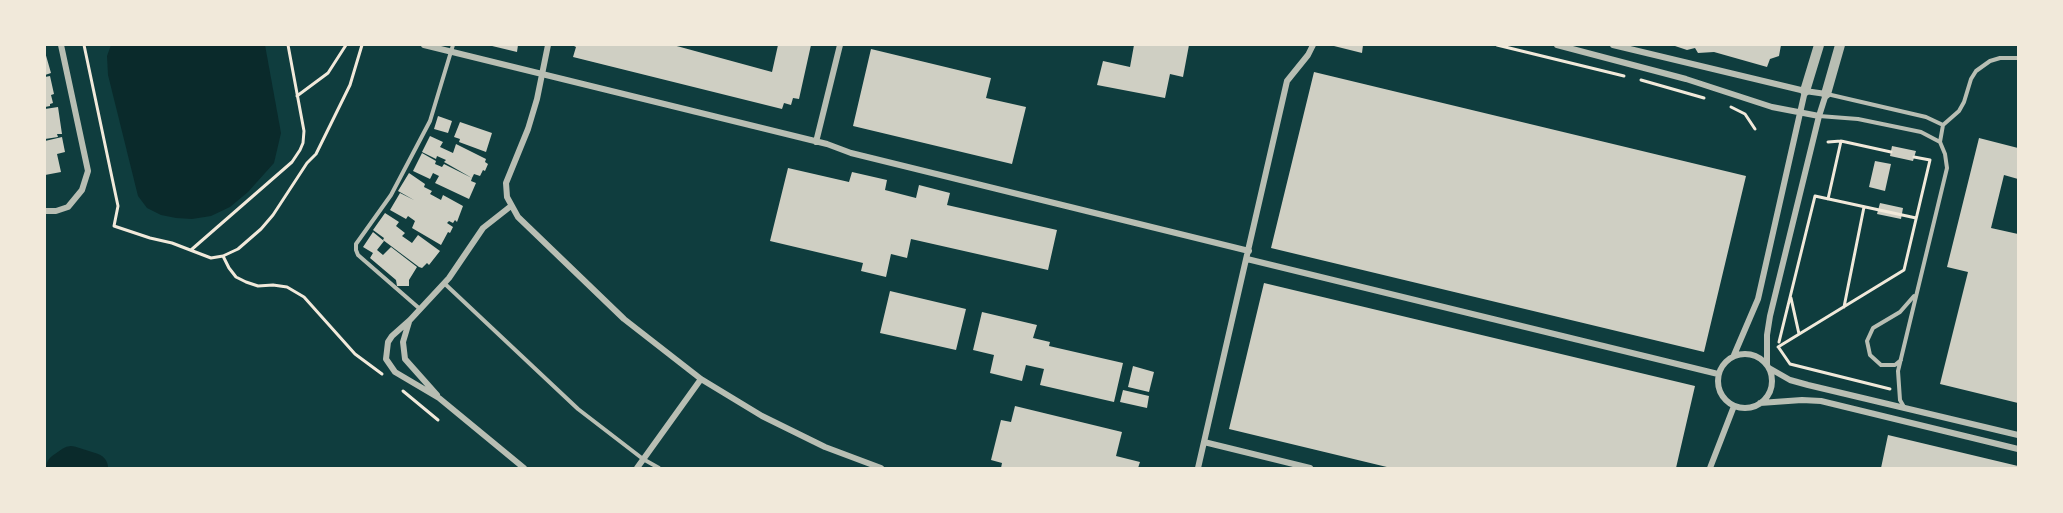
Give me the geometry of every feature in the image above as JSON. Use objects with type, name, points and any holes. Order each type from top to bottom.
[{"type":"street","points":[[45,211],[56,211],[68,207],[82,190],[88,171],[61,45]]},
{"type":"street","points":[[424,45],[452,48],[542,74],[816,141],[851,153],[1249,251]]},
{"type":"street","points":[[549,45],[528,129],[506,183],[505,190],[510,206],[518,217],[624,319],[701,380],[762,416],[825,447],[881,468]]},
{"type":"street","points":[[816,141],[840,45]]},
{"type":"street","points":[[1198,468],[1287,81],[1308,55],[1313,45]]},
{"type":"street","points":[[1557,45],[1686,79],[1772,107],[1819,116]]},
{"type":"street","points":[[1613,45],[1826,94]]},
{"type":"street","points":[[1734,355],[1758,299],[1805,91],[1819,45]]},
{"type":"street","points":[[1760,404],[1770,392],[1772,376],[1768,366],[1767,334],[1770,316],[1819,116],[1840,45]]},
{"type":"street","points":[[440,398],[395,372],[386,359],[388,342],[444,283],[483,228],[510,206]]},
{"type":"street","points":[[1247,259],[1718,374]]},
{"type":"street","points":[[410,320],[403,342],[405,359],[440,398],[524,468]]},
{"type":"street","points":[[2018,435],[1790,380],[1752,354],[1734,355],[1727,359],[1718,374],[1718,390],[1734,406],[1743,408],[1802,400],[1821,401],[2018,449]]},
{"type":"street","points":[[637,468],[701,380]]},
{"type":"street","points":[[1710,468],[1734,406]]},
{"type":"street","points":[[1204,442],[1310,468]]},
{"type":"lane","points":[[420,309],[358,255],[356,244],[392,195],[419,144],[437,102],[452,48]]},
{"type":"lane","points":[[1904,408],[1900,400],[1898,371],[1947,168],[1940,142],[1943,125],[1959,111],[1976,71],[1990,61],[2000,58],[2018,58]]},
{"type":"lane","points":[[1826,94],[1926,117],[1943,125]]},
{"type":"lane","points":[[1819,116],[1858,119],[1921,132],[1940,142]]},
{"type":"lane","points":[[444,283],[578,409],[643,459],[659,468]]},
{"type":"lane","points":[[1901,360],[1895,365],[1881,365],[1870,355],[1867,341],[1873,328],[1900,312],[1916,293]]},
{"type":"path","points":[[84,45],[118,206],[114,226],[211,258],[223,256],[238,249],[273,215],[307,163],[316,154],[350,85],[362,45]]},
{"type":"path","points":[[191,250],[292,162],[300,150],[304,131],[288,45]]},
{"type":"path","points":[[297,96],[328,73],[346,45]]},
{"type":"path","points":[[1497,45],[1711,100]]},
{"type":"path","points":[[1728,105],[1745,114],[1755,129]]},
{"type":"path","points":[[1828,199],[1841,141]]},
{"type":"path","points":[[1828,142],[1841,141],[1891,152]]},
{"type":"path","points":[[1778,347],[1904,270],[1930,160],[1914,157]]},
{"type":"path","points":[[1899,391],[1790,364],[1778,347],[1815,196],[1916,218]]},
{"type":"path","points":[[1844,307],[1864,207]]},
{"type":"path","points":[[223,256],[236,277],[258,286],[287,287],[304,297],[354,354],[386,377]]},
{"type":"path","points":[[1790,297],[1799,334]]},
{"type":"path","points":[[395,384],[438,420]]},
{"type":"water","points":[[111,45],[265,45],[281,133],[274,163],[248,192],[230,207],[211,216],[192,219],[176,218],[161,215],[147,208],[138,196],[108,75],[107,56]]},
{"type":"building","points":[[488,45],[518,45],[517,52]]},
{"type":"building","points":[[572,45],[673,45],[772,72],[778,45],[811,45],[799,99],[793,98],[791,105],[784,103],[782,109],[573,57],[576,47]]},
{"type":"building","points":[[1134,45],[1189,45],[1183,77],[1170,74],[1165,98],[1097,85],[1103,61],[1130,67]]},
{"type":"building","points":[[1330,45],[1363,45],[1362,53]]},
{"type":"building","points":[[1672,45],[1781,45],[1779,56],[1770,59],[1767,67],[1714,52],[1698,53],[1695,48],[1687,50]]},
{"type":"building","points":[[871,49],[991,78],[986,98],[1026,107],[1012,164],[853,126]]},
{"type":"building","points":[[45,52],[51,73],[45,75]]},
{"type":"building","points":[[1314,72],[1746,176],[1704,352],[1271,248]]},
{"type":"building","points":[[50,76],[54,94],[51,95],[53,103],[45,107],[45,77]]},
{"type":"building","points":[[58,107],[62,134],[45,139],[45,109]]},
{"type":"building","points":[[438,116],[452,121],[448,133],[434,129]]},
{"type":"building","points":[[460,122],[492,133],[486,152],[459,142],[460,139],[454,137]]},
{"type":"building","points":[[430,136],[443,142],[440,147],[453,153],[456,144],[486,159],[485,162],[488,164],[485,171],[483,170],[480,176],[474,174],[472,178],[444,162],[446,160],[437,156],[436,159],[422,152]]},
{"type":"building","points":[[62,137],[65,152],[57,154],[61,172],[45,175],[45,141]]},
{"type":"building","points":[[1979,138],[2018,148],[2018,179],[2004,175],[1991,228],[2018,234],[2018,403],[1940,384],[1968,272],[1947,267]]},
{"type":"building","points":[[1892,146],[1916,151],[1913,161],[1890,156]]},
{"type":"building","points":[[422,153],[436,161],[435,164],[442,167],[444,164],[472,178],[471,181],[476,183],[469,199],[435,183],[439,176],[433,173],[430,179],[413,171]]},
{"type":"building","points":[[1875,161],[1891,164],[1885,191],[1869,187]]},
{"type":"building","points":[[788,168],[849,182],[852,172],[887,180],[885,190],[916,198],[919,185],[950,193],[947,205],[1057,230],[1048,270],[911,239],[907,258],[891,254],[886,277],[861,271],[863,263],[770,241]]},
{"type":"building","points":[[409,173],[432,191],[430,194],[441,200],[443,195],[463,206],[457,222],[455,220],[453,223],[449,221],[447,223],[453,227],[441,245],[412,228],[415,221],[408,216],[406,219],[390,210],[400,193],[414,200],[398,191]]},
{"type":"building","points":[[1880,203],[1903,208],[1901,219],[1877,214]]},
{"type":"building","points":[[385,213],[399,222],[396,226],[405,233],[402,236],[412,243],[418,235],[440,251],[429,265],[427,263],[422,268],[419,267],[373,230]]},
{"type":"building","points":[[373,232],[384,241],[377,250],[383,255],[391,247],[417,267],[409,280],[409,286],[397,286],[396,280],[370,258],[373,253],[363,247]]},
{"type":"building","points":[[1264,283],[1695,386],[1676,468],[1391,468],[1229,429]]},
{"type":"building","points":[[890,291],[966,309],[956,350],[880,333]]},
{"type":"building","points":[[982,312],[1037,325],[1033,338],[1050,342],[1049,346],[1123,363],[1114,402],[1040,385],[1044,369],[1026,365],[1022,381],[990,373],[994,355],[973,350]]},
{"type":"building","points":[[1133,366],[1154,372],[1149,392],[1128,387]]},
{"type":"building","points":[[1123,390],[1149,396],[1147,408],[1120,402]]},
{"type":"building","points":[[1015,406],[1122,432],[1116,456],[1140,462],[1138,468],[1001,468],[1002,463],[991,460],[1001,420],[1011,422]]},
{"type":"building","points":[[1888,435],[2018,466],[2018,468],[1881,468]]},
{"type":"waterway","points":[[61,468],[71,461],[93,468]]}]
